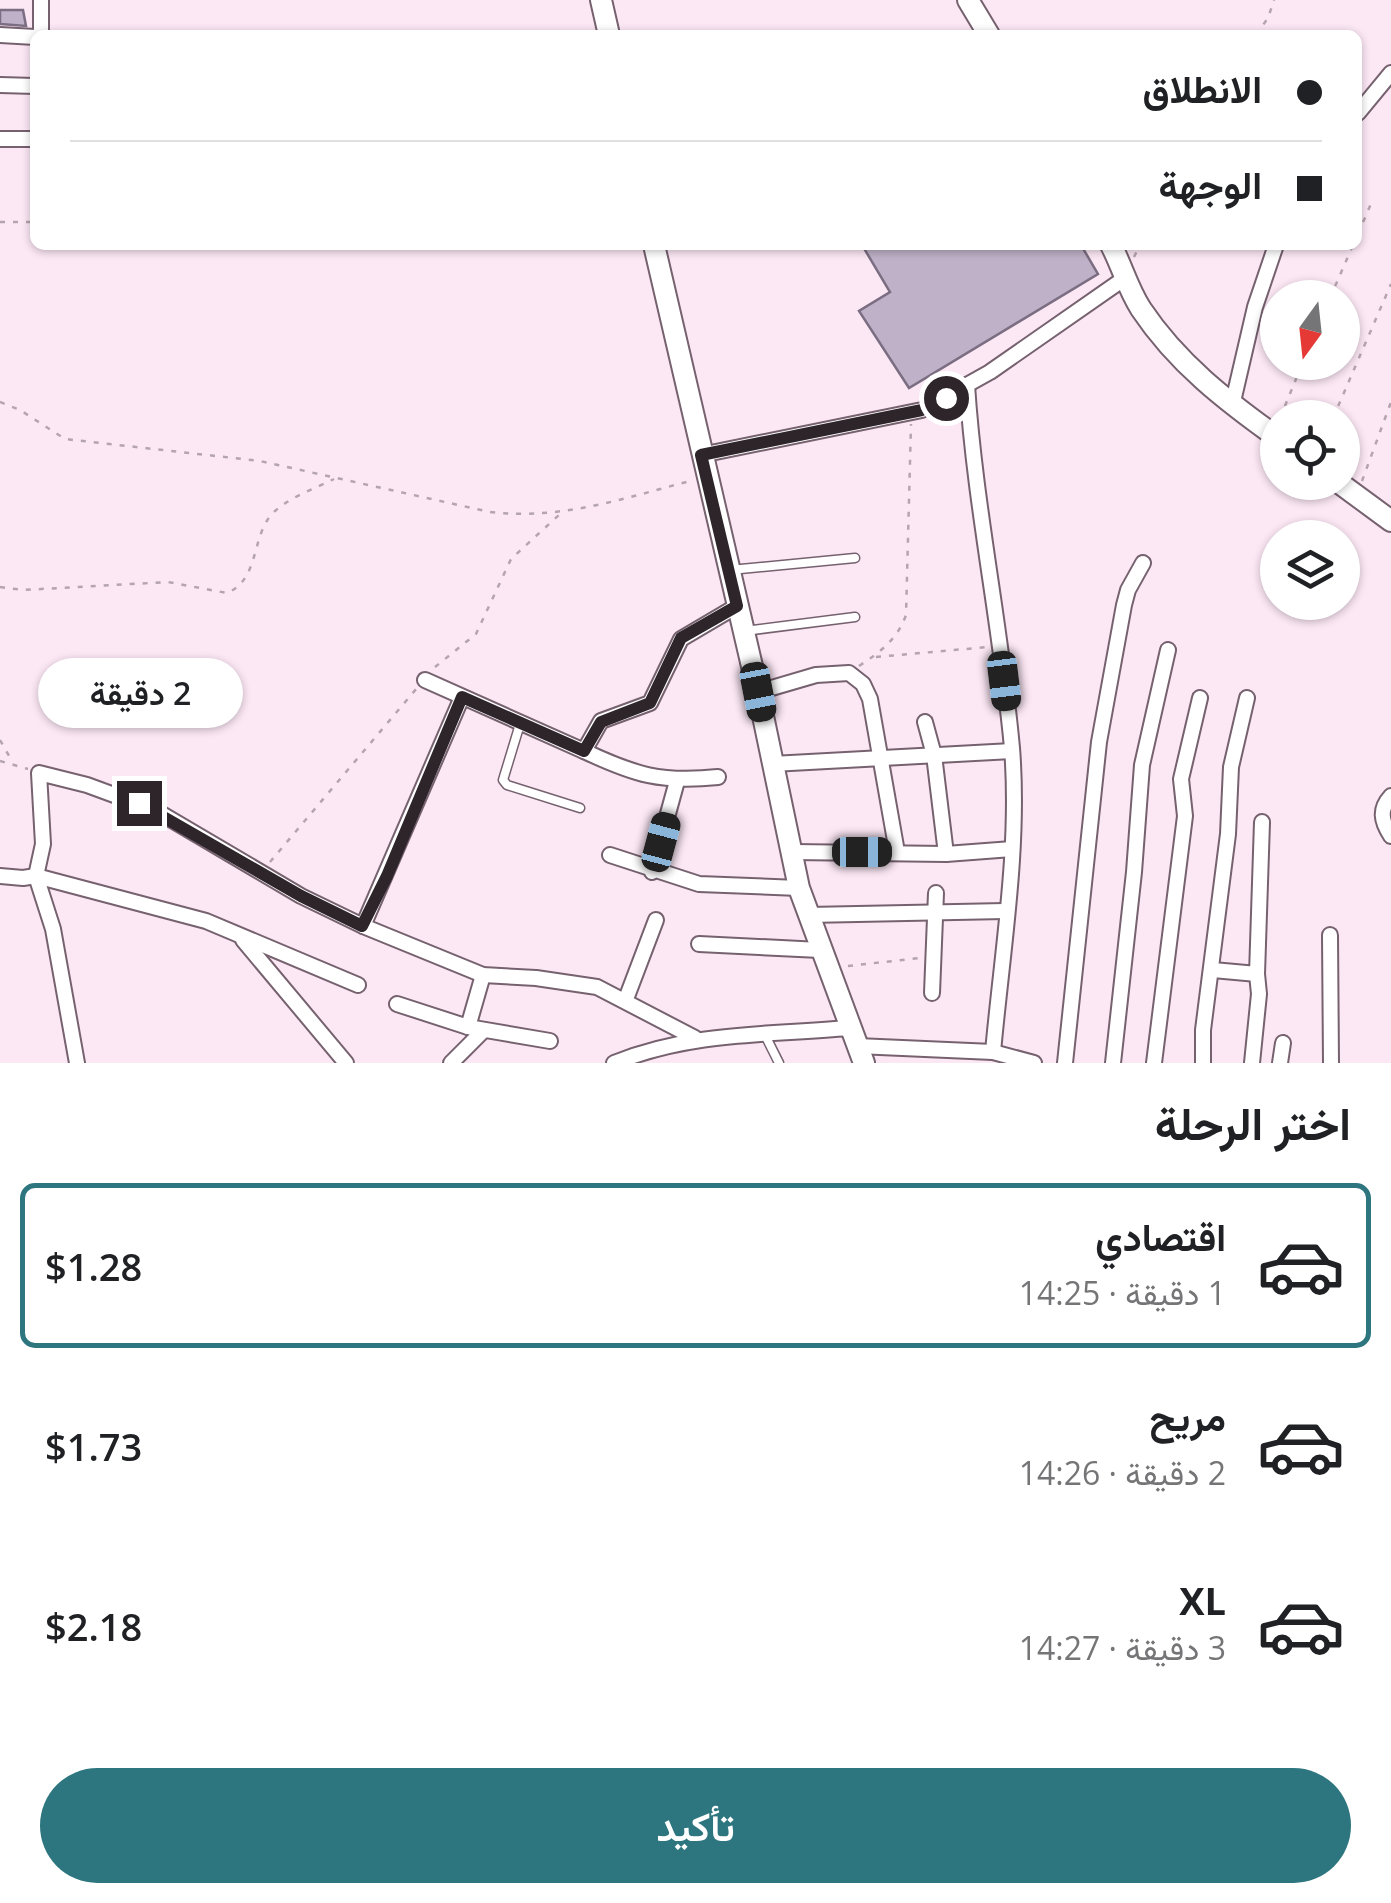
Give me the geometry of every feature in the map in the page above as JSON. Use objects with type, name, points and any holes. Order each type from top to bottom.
[{"type":"main road","points":[[601,0],[608,30]]},
{"type":"main road","points":[[968,0],[986,30]]},
{"type":"main road","points":[[655,250],[758,692],[799,888],[856,1046]]},
{"type":"main road","points":[[1113,250],[1139,306],[1168,344],[1212,390],[1260,425]]},
{"type":"main road","points":[[1360,499],[1391,521]]},
{"type":"street","points":[[38,30],[41,0]]},
{"type":"street","points":[[0,35],[30,36]]},
{"type":"street","points":[[1362,108],[1391,72]]},
{"type":"street","points":[[0,85],[30,86]]},
{"type":"street","points":[[0,139],[30,140]]},
{"type":"street","points":[[1232,406],[1254,307],[1274,250]]},
{"type":"street","points":[[701,455],[922,410],[990,372],[1125,278]]},
{"type":"street","points":[[967,385],[970,444],[1012,751],[1012,849],[993,1052]]},
{"type":"street","points":[[1065,1063],[1099,742],[1124,605],[1143,563]]},
{"type":"street","points":[[584,751],[601,722],[650,703],[681,638],[737,606]]},
{"type":"street","points":[[1113,1063],[1142,765],[1168,650]]},
{"type":"street","points":[[758,692],[816,675],[849,673],[863,684],[870,699],[897,852]]},
{"type":"street","points":[[424,680],[650,778],[677,781],[718,777]]},
{"type":"street","points":[[362,926],[462,697]]},
{"type":"street","points":[[1154,1063],[1184,833],[1181,779],[1200,698]]},
{"type":"street","points":[[1203,1063],[1228,834],[1231,767],[1248,698]]},
{"type":"street","points":[[926,722],[934,754],[946,854]]},
{"type":"street","points":[[772,764],[1012,751]]},
{"type":"street","points":[[77,1063],[53,928],[36,876],[43,844],[39,773],[87,784],[156,810],[261,873],[362,926],[483,975],[580,983],[626,999],[695,1038]]},
{"type":"street","points":[[652,872],[677,781]]},
{"type":"street","points":[[1391,796],[1382,818],[1391,836]]},
{"type":"street","points":[[1252,1063],[1259,994],[1262,822]]},
{"type":"street","points":[[792,852],[946,854],[1012,849]]},
{"type":"street","points":[[610,855],[652,872],[699,884],[799,888]]},
{"type":"street","points":[[0,876],[36,876],[206,921],[358,985]]},
{"type":"street","points":[[932,992],[936,893]]},
{"type":"street","points":[[808,915],[1006,911]]},
{"type":"street","points":[[626,999],[656,920]]},
{"type":"street","points":[[239,935],[346,1063]]},
{"type":"street","points":[[1330,935],[1331,1063]]},
{"type":"street","points":[[699,944],[820,950]]},
{"type":"street","points":[[1212,970],[1257,974]]},
{"type":"street","points":[[468,1027],[483,975]]},
{"type":"street","points":[[397,1004],[468,1027],[550,1041]]},
{"type":"street","points":[[451,1063],[484,1030]]},
{"type":"street","points":[[614,1063],[695,1038],[765,1035],[856,1046],[993,1052],[1034,1063]]},
{"type":"street","points":[[1280,1063],[1283,1043]]},
{"type":"lane","points":[[728,570],[855,558]]},
{"type":"lane","points":[[743,631],[855,617]]},
{"type":"lane","points":[[520,724],[503,780],[507,785],[580,808]]},
{"type":"lane","points":[[765,1035],[779,1063]]},
{"type":"path","points":[[1260,30],[1274,0]]},
{"type":"path","points":[[1362,225],[1373,199]]},
{"type":"path","points":[[0,222],[30,222]]},
{"type":"path","points":[[1338,280],[1351,250]]},
{"type":"path","points":[[1341,400],[1391,284]]},
{"type":"path","points":[[0,402],[65,439],[260,461],[490,512],[528,516],[561,514],[706,476]]},
{"type":"path","points":[[1360,489],[1391,402]]},
{"type":"path","points":[[849,673],[894,637],[906,615],[911,413]]},
{"type":"path","points":[[0,588],[168,582],[227,593],[244,581],[271,515],[335,478]]},
{"type":"path","points":[[261,873],[442,658],[476,634],[512,559],[561,514]]},
{"type":"path","points":[[873,657],[999,646]]},
{"type":"path","points":[[0,740],[13,763]]},
{"type":"path","points":[[0,761],[39,773]]},
{"type":"path","points":[[828,971],[852,964],[932,958]]},
{"type":"building","points":[[0,10],[23,10],[26,26],[0,24]]},
{"type":"building","points":[[865,250],[1084,250],[1098,274],[909,388],[859,311],[890,292]]},
{"type":"route","points":[[139,803],[301,896],[362,926],[462,697],[584,751],[605,718],[650,703],[681,638],[737,606],[701,455],[922,410],[946,398]]}]
